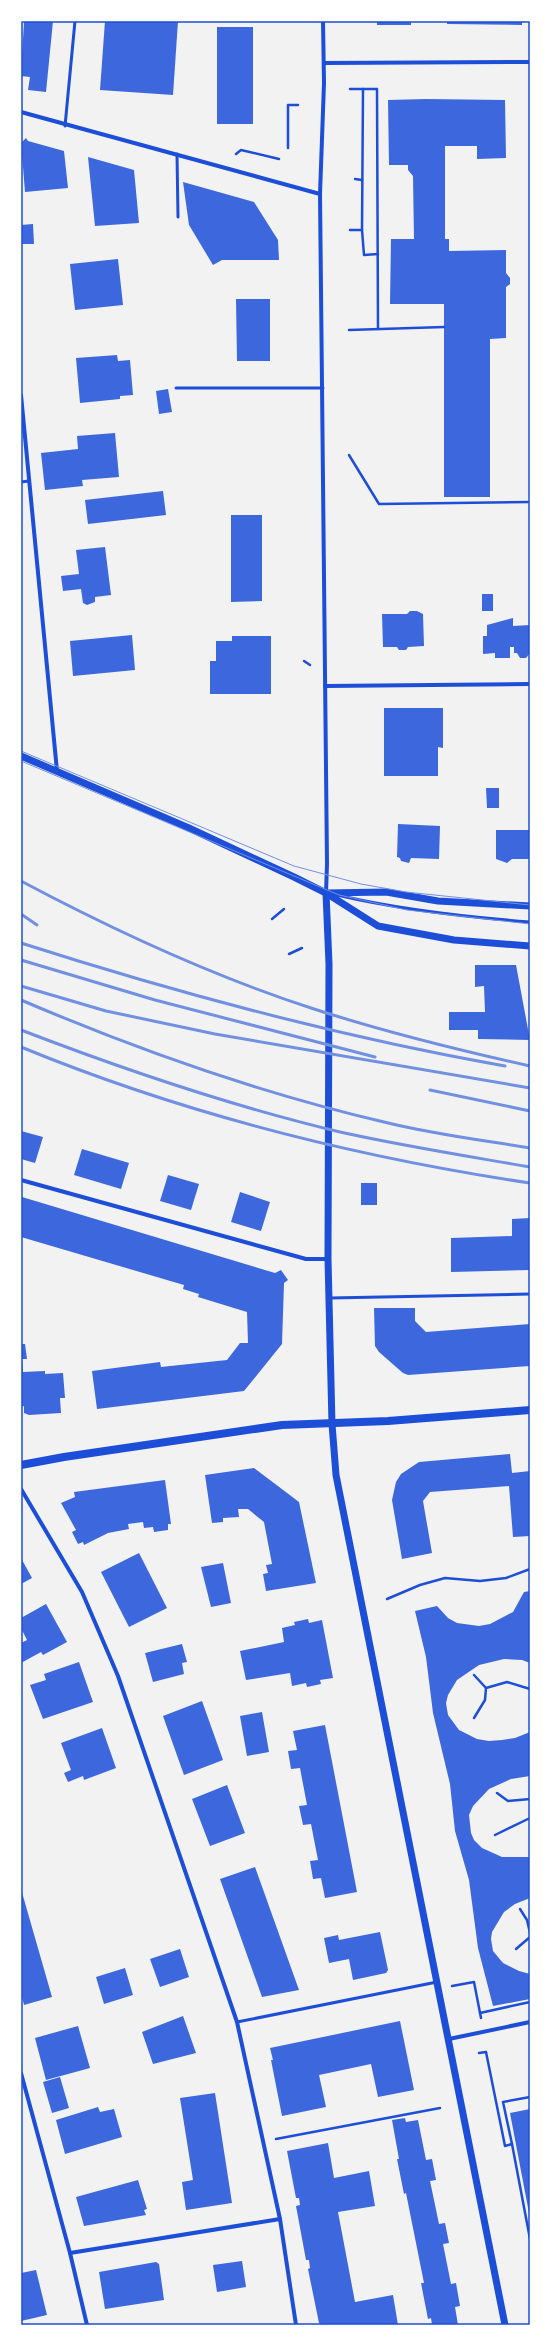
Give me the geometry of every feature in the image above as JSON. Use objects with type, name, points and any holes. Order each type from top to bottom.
[{"type":"main road","points":[[21,1465],[64,1457],[262,1427],[332,1424],[530,1410]]},
{"type":"street","points":[[323,21],[324,63],[320,194],[323,388],[326,893],[329,949],[328,1259],[332,1424],[338,1486],[438,1982],[505,2325]]},
{"type":"street","points":[[324,63],[530,62]]},
{"type":"street","points":[[21,112],[66,126],[177,154],[320,194]]},
{"type":"street","points":[[21,395],[57,771]]},
{"type":"street","points":[[325,686],[530,684]]},
{"type":"street","points":[[21,756],[189,828],[326,893],[378,926],[454,940],[530,946]]},
{"type":"street","points":[[326,893],[386,892],[438,900],[530,906]]},
{"type":"street","points":[[21,1180],[306,1259],[328,1259]]},
{"type":"street","points":[[21,1488],[74,1577],[118,1676],[237,2022],[280,2219],[296,2325]]},
{"type":"street","points":[[449,2038],[530,2022]]},
{"type":"street","points":[[21,2073],[70,2253],[87,2325]]},
{"type":"street","points":[[70,2253],[280,2219]]},
{"type":"lane","points":[[66,126],[75,21]]},
{"type":"lane","points":[[177,154],[178,217]]},
{"type":"lane","points":[[176,388],[323,388]]},
{"type":"lane","points":[[21,482],[29,481]]},
{"type":"lane","points":[[326,893],[383,906],[471,917],[530,922]]},
{"type":"lane","points":[[329,1298],[530,1294]]},
{"type":"lane","points":[[237,2022],[438,1982]]},
{"type":"path","points":[[350,89],[377,89],[378,329]]},
{"type":"path","points":[[364,89],[362,180],[362,230],[364,255],[378,254]]},
{"type":"path","points":[[288,148],[288,105],[298,105]]},
{"type":"path","points":[[236,154],[241,150],[280,159]]},
{"type":"path","points":[[355,179],[362,180]]},
{"type":"path","points":[[350,230],[362,230]]},
{"type":"path","points":[[349,330],[444,327]]},
{"type":"path","points":[[349,454],[379,504],[530,502]]},
{"type":"path","points":[[304,662],[310,666]]},
{"type":"path","points":[[272,919],[284,909]]},
{"type":"path","points":[[289,954],[302,948]]},
{"type":"path","points":[[387,1600],[420,1585],[445,1578],[480,1581],[506,1578],[530,1569]]},
{"type":"path","points":[[474,1675],[486,1688],[485,1700],[474,1718]]},
{"type":"path","points":[[486,1688],[507,1682],[530,1689]]},
{"type":"path","points":[[497,1793],[508,1801],[530,1799]]},
{"type":"path","points":[[495,1835],[530,1818]]},
{"type":"path","points":[[520,1909],[526,1920],[530,1933]]},
{"type":"path","points":[[516,1949],[530,1937]]},
{"type":"path","points":[[459,1985],[474,1982],[481,2018],[477,2019]]},
{"type":"path","points":[[480,2012],[530,2002]]},
{"type":"path","points":[[479,2053],[486,2052],[505,2146],[512,2144]]},
{"type":"path","points":[[530,2097],[503,2102],[530,2239]]},
{"type":"path","points":[[279,2139],[440,2108]]},
{"type":"building","points":[[24,21],[53,21],[46,92],[28,90],[30,77],[21,76]]},
{"type":"building","points":[[105,21],[178,21],[173,95],[100,90]]},
{"type":"building","points":[[377,21],[411,21],[411,25],[377,25]]},
{"type":"building","points":[[447,21],[522,21],[522,25],[447,24]]},
{"type":"building","points":[[217,27],[253,27],[253,124],[217,124]]},
{"type":"building","points":[[388,100],[505,100],[506,158],[477,159],[477,146],[445,146],[445,239],[449,239],[449,251],[506,250],[506,273],[510,278],[510,284],[506,287],[506,338],[490,339],[490,497],[444,497],[444,304],[390,304],[391,239],[414,239],[413,176],[408,170],[408,165],[389,165]]},
{"type":"building","points":[[26,138],[28,141],[64,151],[68,188],[25,192],[21,143]]},
{"type":"building","points":[[88,157],[134,170],[139,223],[95,226]]},
{"type":"building","points":[[183,182],[254,202],[278,240],[279,260],[222,260],[213,265],[189,225]]},
{"type":"building","points":[[33,224],[34,244],[21,244],[21,225]]},
{"type":"building","points":[[118,259],[123,305],[75,310],[70,264]]},
{"type":"building","points":[[236,299],[270,299],[270,361],[237,361]]},
{"type":"building","points":[[117,355],[118,361],[130,360],[133,395],[120,396],[120,399],[80,403],[76,358]]},
{"type":"building","points":[[168,389],[172,412],[159,414],[156,391]]},
{"type":"building","points":[[115,433],[119,477],[82,480],[83,486],[45,490],[41,453],[78,449],[77,436]]},
{"type":"building","points":[[163,491],[166,515],[88,524],[85,500]]},
{"type":"building","points":[[231,515],[262,515],[262,601],[231,602]]},
{"type":"building","points":[[105,547],[111,595],[95,597],[95,602],[87,605],[83,603],[81,589],[63,591],[61,576],[79,574],[76,550]]},
{"type":"building","points":[[482,594],[493,594],[493,611],[482,611]]},
{"type":"building","points":[[410,611],[417,611],[423,614],[424,646],[408,647],[406,650],[399,650],[397,647],[383,647],[382,614],[407,614]]},
{"type":"building","points":[[513,618],[513,626],[530,625],[530,653],[526,658],[520,658],[517,653],[514,653],[514,647],[510,647],[510,658],[495,658],[495,653],[483,654],[483,636],[487,636],[487,625]]},
{"type":"building","points":[[132,635],[135,670],[73,676],[70,641]]},
{"type":"building","points":[[232,636],[271,636],[271,694],[210,694],[210,661],[216,661],[216,641],[232,641]]},
{"type":"building","points":[[384,708],[443,708],[443,748],[438,747],[438,776],[384,776]]},
{"type":"building","points":[[486,788],[499,788],[499,808],[487,808]]},
{"type":"building","points":[[398,824],[440,826],[439,859],[411,858],[409,863],[401,861],[400,858],[397,857]]},
{"type":"building","points":[[496,830],[530,830],[530,859],[512,859],[507,863],[496,859]]},
{"type":"building","points":[[475,965],[516,965],[530,1040],[478,1039],[478,1030],[449,1030],[449,1012],[485,1012],[484,986],[475,987]]},
{"type":"building","points":[[21,1131],[43,1137],[35,1163],[21,1159]]},
{"type":"building","points":[[82,1149],[129,1163],[121,1189],[74,1175]]},
{"type":"building","points":[[168,1175],[199,1184],[191,1210],[160,1201]]},
{"type":"building","points":[[361,1183],[377,1183],[377,1205],[361,1205]]},
{"type":"building","points":[[240,1192],[270,1202],[261,1231],[231,1222]]},
{"type":"building","points":[[22,1197],[275,1273],[281,1270],[288,1280],[284,1283],[282,1344],[244,1391],[97,1409],[92,1371],[160,1362],[161,1367],[227,1360],[240,1343],[248,1343],[247,1312],[198,1297],[199,1294],[183,1289],[184,1285],[21,1237]]},
{"type":"building","points":[[530,1218],[530,1270],[451,1272],[451,1238],[512,1236],[512,1219]]},
{"type":"building","points":[[374,1308],[415,1308],[415,1321],[426,1332],[530,1324],[530,1366],[408,1375],[403,1373],[379,1352],[375,1346]]},
{"type":"building","points":[[21,1344],[25,1344],[27,1359],[22,1359],[23,1372],[45,1371],[45,1374],[63,1373],[65,1398],[60,1398],[61,1413],[29,1415],[24,1413],[24,1406],[21,1407]]},
{"type":"building","points":[[510,1454],[512,1473],[530,1471],[530,1536],[513,1537],[509,1486],[430,1492],[423,1501],[432,1553],[402,1559],[392,1500],[396,1482],[401,1474],[419,1462]]},
{"type":"building","points":[[254,1468],[299,1502],[316,1583],[266,1591],[263,1574],[268,1573],[266,1565],[272,1564],[264,1522],[248,1509],[238,1509],[239,1517],[223,1518],[223,1522],[212,1523],[205,1475]]},
{"type":"building","points":[[165,1480],[171,1524],[168,1524],[168,1530],[154,1532],[153,1527],[144,1528],[143,1522],[128,1524],[129,1529],[108,1533],[84,1545],[83,1542],[78,1544],[72,1532],[76,1530],[61,1503],[75,1497],[74,1492]]},
{"type":"building","points":[[139,1553],[167,1608],[129,1627],[101,1572]]},
{"type":"building","points":[[21,1558],[32,1578],[21,1584]]},
{"type":"building","points":[[223,1563],[231,1603],[211,1607],[201,1567]]},
{"type":"building","points":[[530,1591],[530,1663],[522,1660],[504,1659],[479,1665],[457,1680],[448,1695],[446,1703],[448,1715],[459,1730],[477,1739],[489,1741],[502,1740],[515,1738],[530,1732],[530,1776],[511,1779],[489,1789],[473,1806],[469,1815],[471,1833],[474,1840],[482,1848],[502,1857],[530,1857],[530,1898],[515,1904],[504,1912],[492,1932],[491,1939],[493,1951],[503,1963],[519,1971],[530,1974],[530,1999],[493,2006],[478,1948],[469,1880],[455,1831],[450,1784],[433,1713],[426,1657],[415,1611],[437,1606],[448,1618],[457,1623],[479,1626],[490,1624],[513,1612],[524,1592]]},
{"type":"building","points":[[46,1604],[67,1642],[43,1655],[41,1652],[21,1663],[21,1643],[27,1640],[21,1628],[21,1618]]},
{"type":"building","points":[[308,1619],[309,1623],[322,1620],[333,1678],[320,1680],[321,1684],[307,1687],[306,1683],[292,1686],[290,1673],[246,1680],[240,1651],[284,1642],[282,1628],[295,1625],[294,1622]]},
{"type":"building","points":[[182,1644],[187,1662],[182,1663],[184,1674],[153,1682],[145,1653]]},
{"type":"building","points":[[79,1662],[93,1702],[43,1719],[30,1685],[46,1680],[44,1674]]},
{"type":"building","points":[[202,1701],[223,1760],[184,1775],[163,1716]]},
{"type":"building","points":[[262,1712],[269,1752],[247,1756],[240,1716]]},
{"type":"building","points":[[325,1725],[357,1892],[325,1898],[321,1878],[313,1879],[310,1861],[318,1860],[311,1824],[303,1825],[299,1806],[307,1805],[300,1768],[291,1769],[288,1751],[297,1750],[293,1731]]},
{"type":"building","points":[[102,1728],[116,1768],[84,1780],[83,1776],[68,1782],[64,1773],[71,1770],[61,1743]]},
{"type":"building","points":[[227,1785],[245,1833],[210,1846],[192,1799]]},
{"type":"building","points":[[255,1867],[299,1990],[262,1997],[220,1879]]},
{"type":"building","points":[[21,1889],[52,1997],[24,2005],[21,1993]]},
{"type":"building","points":[[380,1932],[388,1970],[386,1973],[353,1980],[349,1959],[329,1963],[324,1938],[338,1935],[339,1940]]},
{"type":"building","points":[[180,1949],[189,1977],[160,1987],[150,1959]]},
{"type":"building","points":[[125,1968],[133,1995],[104,2004],[96,1977]]},
{"type":"building","points":[[183,2016],[196,2053],[153,2064],[142,2032]]},
{"type":"building","points":[[400,2021],[414,2090],[378,2097],[371,2064],[319,2075],[326,2107],[282,2116],[270,2048]]},
{"type":"building","points":[[78,2026],[90,2068],[46,2080],[35,2038]]},
{"type":"building","points":[[60,2077],[69,2108],[52,2113],[43,2082]]},
{"type":"building","points":[[215,2093],[232,2203],[186,2210],[182,2182],[193,2180],[180,2098]]},
{"type":"building","points":[[98,2107],[100,2112],[114,2109],[122,2137],[65,2154],[56,2120]]},
{"type":"building","points":[[530,2109],[530,2213],[529,2213],[510,2113]]},
{"type":"building","points":[[405,2118],[406,2122],[418,2120],[426,2160],[432,2159],[436,2180],[430,2181],[439,2224],[445,2223],[449,2243],[443,2244],[451,2284],[456,2283],[460,2306],[455,2307],[458,2325],[432,2325],[431,2318],[428,2319],[421,2283],[424,2283],[406,2193],[404,2194],[397,2159],[399,2159],[392,2120]]},
{"type":"building","points":[[328,2143],[334,2178],[369,2171],[375,2206],[338,2212],[355,2302],[393,2295],[398,2325],[322,2325],[319,2323],[308,2269],[310,2268],[309,2260],[306,2260],[296,2206],[300,2205],[299,2198],[296,2198],[287,2151]]},
{"type":"building","points":[[138,2180],[147,2209],[144,2210],[146,2215],[84,2226],[76,2197]]},
{"type":"building","points":[[242,2261],[246,2287],[217,2292],[213,2265]]},
{"type":"building","points":[[156,2262],[159,2264],[164,2300],[105,2309],[99,2272]]},
{"type":"building","points":[[36,2270],[47,2315],[21,2321],[21,2273]]},
{"type":"tram line","points":[[21,751],[294,866],[361,884],[406,892],[530,905]]},
{"type":"tram line","points":[[21,761],[339,895],[407,910],[530,924]]},
{"type":"railway","points":[[21,881],[128,935],[201,967],[276,996],[395,1033],[530,1066]]},
{"type":"railway","points":[[21,914],[37,925]]},
{"type":"railway","points":[[21,943],[141,980],[261,1013],[383,1042],[505,1066]]},
{"type":"railway","points":[[21,960],[155,1000],[375,1057]]},
{"type":"railway","points":[[21,986],[106,1011],[215,1034],[530,1088]]},
{"type":"railway","points":[[21,1000],[155,1053],[291,1098],[420,1130],[530,1148]]},
{"type":"railway","points":[[21,1030],[139,1073],[219,1099],[299,1122],[387,1142],[530,1167]]},
{"type":"railway","points":[[21,1047],[145,1093],[208,1113],[271,1130],[400,1160],[530,1183]]},
{"type":"railway","points":[[430,1090],[530,1111]]}]
